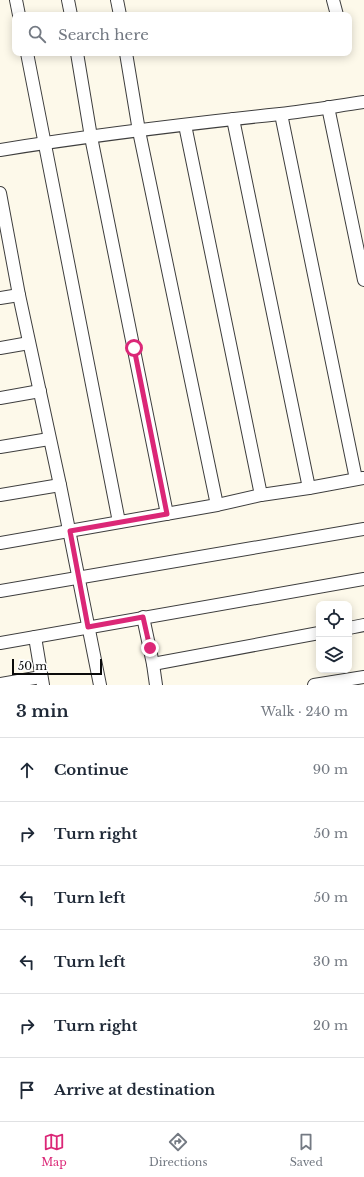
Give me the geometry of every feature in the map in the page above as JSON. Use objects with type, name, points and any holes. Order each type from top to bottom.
[{"type":"street","points":[[16,0],[18,12]]},
{"type":"street","points":[[68,0],[70,12]]},
{"type":"street","points":[[117,0],[119,12]]},
{"type":"street","points":[[333,0],[336,12]]},
{"type":"street","points":[[28,56],[119,522]]},
{"type":"street","points":[[78,56],[91,137],[167,514]]},
{"type":"street","points":[[126,56],[139,131],[217,505]]},
{"type":"street","points":[[0,150],[364,102]]},
{"type":"street","points":[[328,107],[364,280]]},
{"type":"street","points":[[0,543],[217,505],[261,495],[360,479],[281,114]]},
{"type":"street","points":[[233,119],[309,488]]},
{"type":"street","points":[[185,125],[261,495]]},
{"type":"street","points":[[1,199],[5,250],[19,294],[70,531],[100,685]]},
{"type":"street","points":[[0,298],[19,294]]},
{"type":"street","points":[[0,348],[29,343]]},
{"type":"street","points":[[0,398],[40,391]]},
{"type":"street","points":[[0,447],[49,438]]},
{"type":"street","points":[[0,495],[60,485]]},
{"type":"street","points":[[0,591],[364,529]]},
{"type":"street","points":[[0,643],[364,579]]},
{"type":"street","points":[[143,617],[156,685]]},
{"type":"street","points":[[352,627],[364,625]]},
{"type":"street","points":[[153,664],[316,634]]},
{"type":"street","points":[[0,684],[42,681],[35,637]]},
{"type":"street","points":[[314,685],[364,677]]},
{"type":"route","points":[[134,348],[167,514],[70,531],[88,627],[143,617],[150,648]]}]
